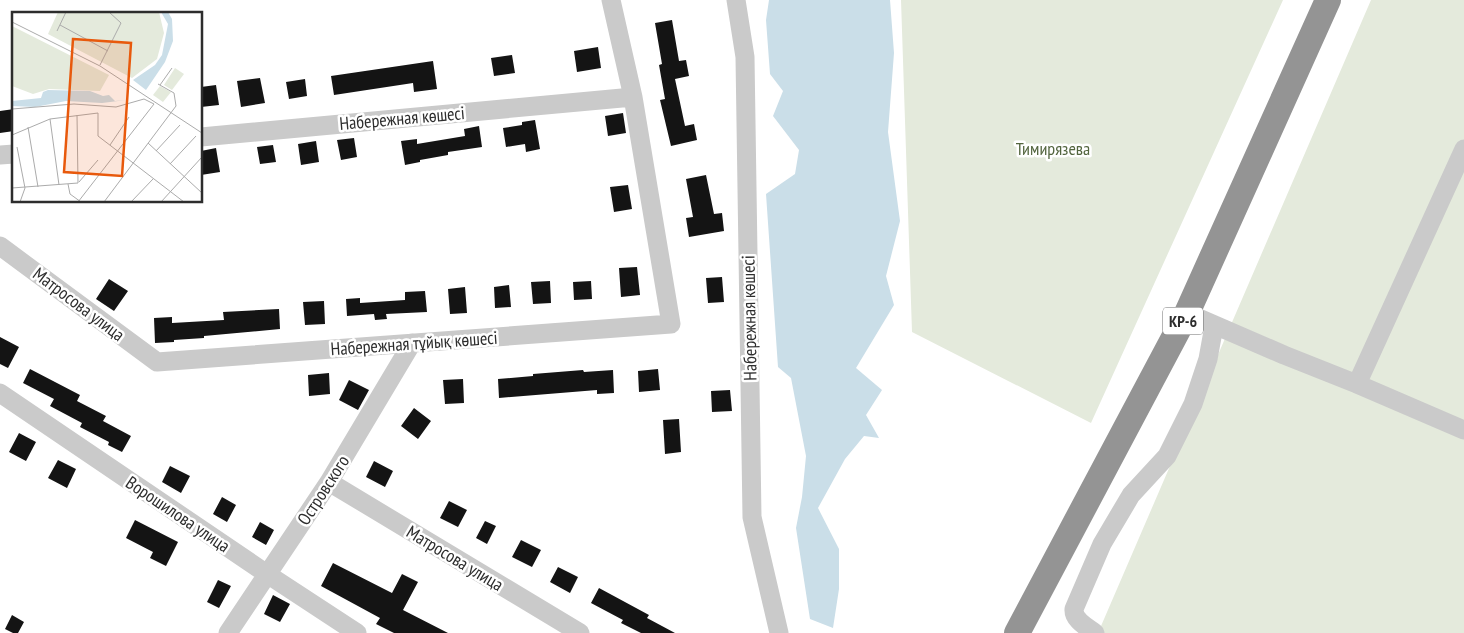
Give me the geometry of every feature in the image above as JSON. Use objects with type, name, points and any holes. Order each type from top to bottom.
[{"type":"highway","name":"KP-6","points":[[1018,633],[1187,313],[1328,0]]},
{"type":"street","points":[[611,0],[633,97]]},
{"type":"street","name":"Набережная көшесі","points":[[736,0],[745,57],[752,517],[779,633]]},
{"type":"street","name":"Набережная көшесі","points":[[202,137],[633,97]]},
{"type":"street","name":"Набережная тұйық көшесі","points":[[157,362],[671,324],[633,97]]},
{"type":"street","points":[[1357,384],[1464,149]]},
{"type":"street","name":"Матросова улица","points":[[0,246],[157,362]]},
{"type":"street","points":[[1187,313],[1464,430]]},
{"type":"street","points":[[1096,633],[1076,619],[1073,614],[1074,609],[1102,544],[1131,496],[1166,456],[1193,404],[1208,359],[1214,326]]},
{"type":"street","name":"Островского","points":[[228,633],[329,482],[412,343]]},
{"type":"street","name":"Ворошилова улица","points":[[0,393],[357,633]]},
{"type":"street","name":"Матросова улица","points":[[329,482],[580,633]]},
{"type":"green space","name":"Тимирязева","points":[[901,0],[1283,0],[1091,423],[912,332]]},
{"type":"green space","points":[[1371,0],[1464,0],[1464,633],[1098,633]]},
{"type":"water","points":[[769,0],[890,0],[894,53],[888,132],[900,221],[886,276],[894,305],[856,368],[882,390],[866,415],[879,438],[864,436],[845,459],[818,508],[839,549],[839,589],[833,628],[810,619],[796,528],[802,497],[806,456],[791,378],[778,367],[766,194],[795,174],[799,150],[773,116],[783,91],[770,74],[766,20]]},
{"type":"building","points":[[672,20],[679,61],[686,60],[689,76],[675,79],[685,126],[694,124],[697,140],[671,146],[660,100],[665,99],[659,65],[662,64],[655,23]]},
{"type":"building","points":[[598,47],[601,68],[577,72],[574,51]]},
{"type":"building","points":[[512,55],[515,73],[494,76],[491,58]]},
{"type":"building","points":[[433,61],[437,89],[414,92],[413,83],[334,95],[331,76]]},
{"type":"building","points":[[260,78],[265,103],[241,107],[237,81]]},
{"type":"building","points":[[305,79],[307,96],[289,99],[286,82]]},
{"type":"building","points":[[216,85],[219,105],[202,107],[202,87]]},
{"type":"building","points":[[12,109],[12,131],[0,133],[0,111]]},
{"type":"building","points":[[623,113],[626,133],[608,136],[605,116]]},
{"type":"building","points":[[535,120],[540,149],[526,152],[525,144],[506,147],[503,128],[522,125],[522,122]]},
{"type":"building","points":[[479,126],[482,147],[448,152],[448,155],[405,165],[401,141],[417,139],[417,144],[465,136],[464,129]]},
{"type":"building","points":[[354,138],[357,157],[341,160],[337,140]]},
{"type":"building","points":[[316,141],[319,162],[301,165],[298,144]]},
{"type":"building","points":[[273,145],[276,162],[260,164],[257,147]]},
{"type":"building","points":[[216,148],[220,172],[202,175],[202,151]]},
{"type":"building","points":[[706,175],[714,214],[722,213],[724,231],[689,237],[686,218],[693,217],[686,179]]},
{"type":"building","points":[[628,185],[632,209],[614,212],[610,187]]},
{"type":"building","points":[[637,267],[640,295],[621,297],[619,268]]},
{"type":"building","points":[[722,277],[724,302],[708,303],[706,278]]},
{"type":"building","points":[[109,279],[128,291],[114,311],[96,299]]},
{"type":"building","points":[[550,281],[551,303],[533,304],[531,282]]},
{"type":"building","points":[[591,281],[592,299],[574,300],[573,282]]},
{"type":"building","points":[[509,285],[511,307],[495,308],[494,287]]},
{"type":"building","points":[[465,287],[467,313],[450,314],[448,289]]},
{"type":"building","points":[[425,291],[427,312],[386,314],[387,319],[375,320],[374,314],[347,316],[346,299],[360,298],[360,303],[405,300],[405,292]]},
{"type":"building","points":[[324,301],[325,324],[305,325],[303,302]]},
{"type":"building","points":[[279,309],[280,329],[204,336],[204,338],[155,343],[154,318],[172,317],[172,323],[224,320],[223,312]]},
{"type":"building","points":[[0,337],[19,347],[8,368],[0,364]]},
{"type":"building","points":[[30,369],[80,395],[77,401],[106,416],[103,421],[131,436],[122,452],[108,445],[109,442],[80,427],[82,423],[50,406],[54,399],[23,383]]},
{"type":"building","points":[[658,369],[660,390],[639,392],[638,371]]},
{"type":"building","points":[[583,370],[584,372],[613,370],[614,393],[597,394],[597,390],[499,398],[498,379]]},
{"type":"building","points":[[329,373],[330,394],[309,396],[308,375]]},
{"type":"building","points":[[463,379],[464,403],[445,404],[443,380]]},
{"type":"building","points":[[349,380],[369,390],[358,410],[339,400]]},
{"type":"building","points":[[730,390],[732,411],[712,412],[711,391]]},
{"type":"building","points":[[414,408],[431,421],[418,439],[401,426]]},
{"type":"building","points":[[679,419],[681,452],[665,454],[663,420]]},
{"type":"building","points":[[19,433],[36,442],[26,461],[9,452]]},
{"type":"building","points":[[58,460],[76,469],[67,488],[48,478]]},
{"type":"building","points":[[374,461],[393,471],[385,487],[366,477]]},
{"type":"building","points":[[170,466],[190,476],[181,493],[162,482]]},
{"type":"building","points":[[222,497],[236,505],[227,522],[213,514]]},
{"type":"building","points":[[449,501],[467,510],[458,527],[440,518]]},
{"type":"building","points":[[135,520],[178,542],[166,566],[150,558],[153,552],[126,538]]},
{"type":"building","points":[[485,521],[496,526],[487,544],[476,538]]},
{"type":"building","points":[[260,522],[274,530],[266,545],[252,537]]},
{"type":"building","points":[[521,540],[541,550],[532,567],[512,557]]},
{"type":"building","points":[[333,563],[392,593],[402,574],[418,582],[403,610],[448,633],[394,633],[376,624],[380,618],[321,586]]},
{"type":"building","points":[[558,567],[578,577],[570,593],[550,582]]},
{"type":"building","points":[[218,580],[231,586],[219,608],[207,602]]},
{"type":"building","points":[[599,588],[649,615],[647,618],[675,633],[641,633],[621,623],[623,620],[591,603]]},
{"type":"building","points":[[273,595],[290,604],[280,622],[264,614]]},
{"type":"building","points":[[12,615],[24,622],[18,633],[5,629]]}]
